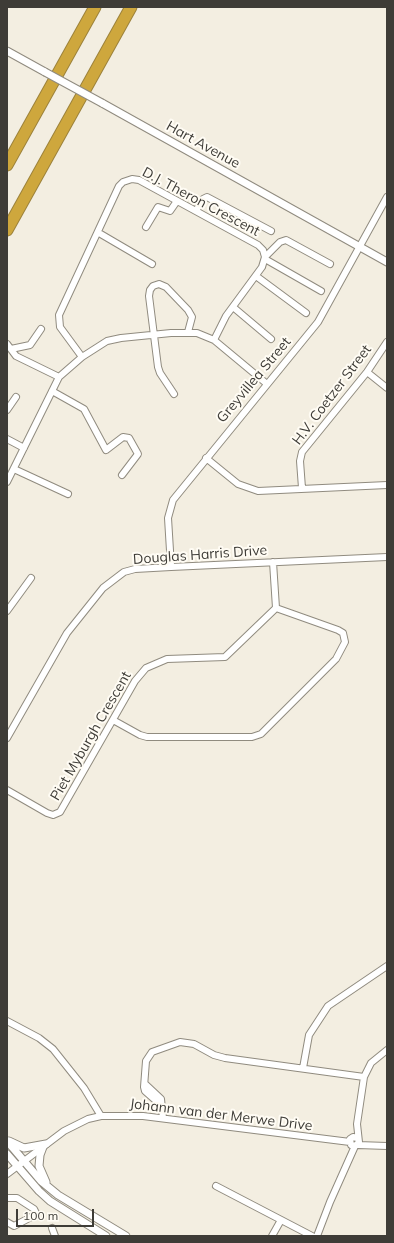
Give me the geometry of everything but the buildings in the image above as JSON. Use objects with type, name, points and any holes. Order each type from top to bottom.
[{"type":"highway","points":[[7,165],[95,7]]},
{"type":"highway","points":[[7,230],[131,7]]},
{"type":"street","name":"Hart Avenue","points":[[7,51],[387,262]]},
{"type":"street","name":"D.J. Theron Crescent","points":[[82,356],[60,327],[58,320],[99,233],[119,186],[128,180],[139,180],[258,245],[263,250],[265,258]]},
{"type":"street","points":[[196,211],[203,199],[208,197],[271,231]]},
{"type":"street","name":"Greyvillea Street","points":[[171,567],[168,518],[171,505],[176,494],[318,322],[361,247],[387,197]]},
{"type":"street","points":[[146,227],[157,208],[161,207],[170,211],[177,201]]},
{"type":"street","points":[[99,233],[152,264]]},
{"type":"street","points":[[214,340],[222,323],[256,276],[265,258],[280,242],[286,240],[330,264]]},
{"type":"street","points":[[265,258],[321,291]]},
{"type":"street","points":[[256,276],[306,313]]},
{"type":"street","points":[[174,394],[159,370],[149,292],[151,288],[157,284],[166,287],[190,313],[192,321],[188,332]]},
{"type":"street","points":[[233,307],[271,339]]},
{"type":"street","points":[[9,346],[30,345],[41,329]]},
{"type":"street","points":[[7,482],[59,378],[82,356],[107,341],[120,338],[188,332],[197,333],[214,340],[267,384]]},
{"type":"street","name":"H.V. Coetzer Street","points":[[302,488],[300,461],[302,452],[368,372],[387,342]]},
{"type":"street","points":[[9,346],[16,356],[59,378]]},
{"type":"street","points":[[368,372],[387,388]]},
{"type":"street","points":[[52,391],[84,409],[106,450],[126,437],[137,451],[137,455],[122,475]]},
{"type":"street","points":[[7,410],[16,397]]},
{"type":"street","points":[[7,439],[24,448]]},
{"type":"street","points":[[206,458],[238,484],[249,489],[262,491],[387,485]]},
{"type":"street","points":[[14,469],[68,494]]},
{"type":"street","name":"Douglas Harris Drive","points":[[7,738],[67,632],[103,588],[116,577],[129,571],[171,567],[387,558]]},
{"type":"street","points":[[113,720],[144,737],[252,737],[261,734],[336,659],[344,642],[343,633],[338,630],[276,608],[273,562]]},
{"type":"street","points":[[7,611],[31,578]]},
{"type":"street","name":"Piet Myburgh Crescent","points":[[7,790],[47,813],[53,815],[60,812],[138,677],[150,665],[167,658],[225,657],[276,608]]},
{"type":"street","points":[[303,1068],[309,1035],[328,1006],[387,966]]},
{"type":"street","points":[[7,1021],[39,1038],[53,1049],[84,1088],[101,1116]]},
{"type":"street","points":[[163,1118],[162,1106],[146,1092],[146,1068],[149,1055],[160,1048],[183,1042],[194,1044],[214,1055],[225,1058],[364,1077]]},
{"type":"street","points":[[317,1236],[348,1160],[354,1141],[364,1077],[371,1063],[387,1050]]},
{"type":"street","name":"Johann van der Merwe Drive","points":[[7,1174],[64,1131],[88,1119],[101,1116],[133,1115],[163,1118],[340,1142],[354,1141],[387,1146]]},
{"type":"street","points":[[7,1140],[24,1148],[44,1146],[39,1161],[41,1172],[49,1185],[58,1195]]},
{"type":"street","points":[[7,1140],[41,1181],[58,1195],[126,1236]]},
{"type":"street","points":[[7,1154],[39,1191],[57,1207],[106,1236]]},
{"type":"street","points":[[216,1186],[312,1236]]},
{"type":"street","points":[[7,1198],[17,1198],[36,1212],[33,1216],[14,1226],[7,1222]]},
{"type":"street","points":[[272,1236],[281,1220]]},
{"type":"street","points":[[52,1228],[55,1236]]}]
